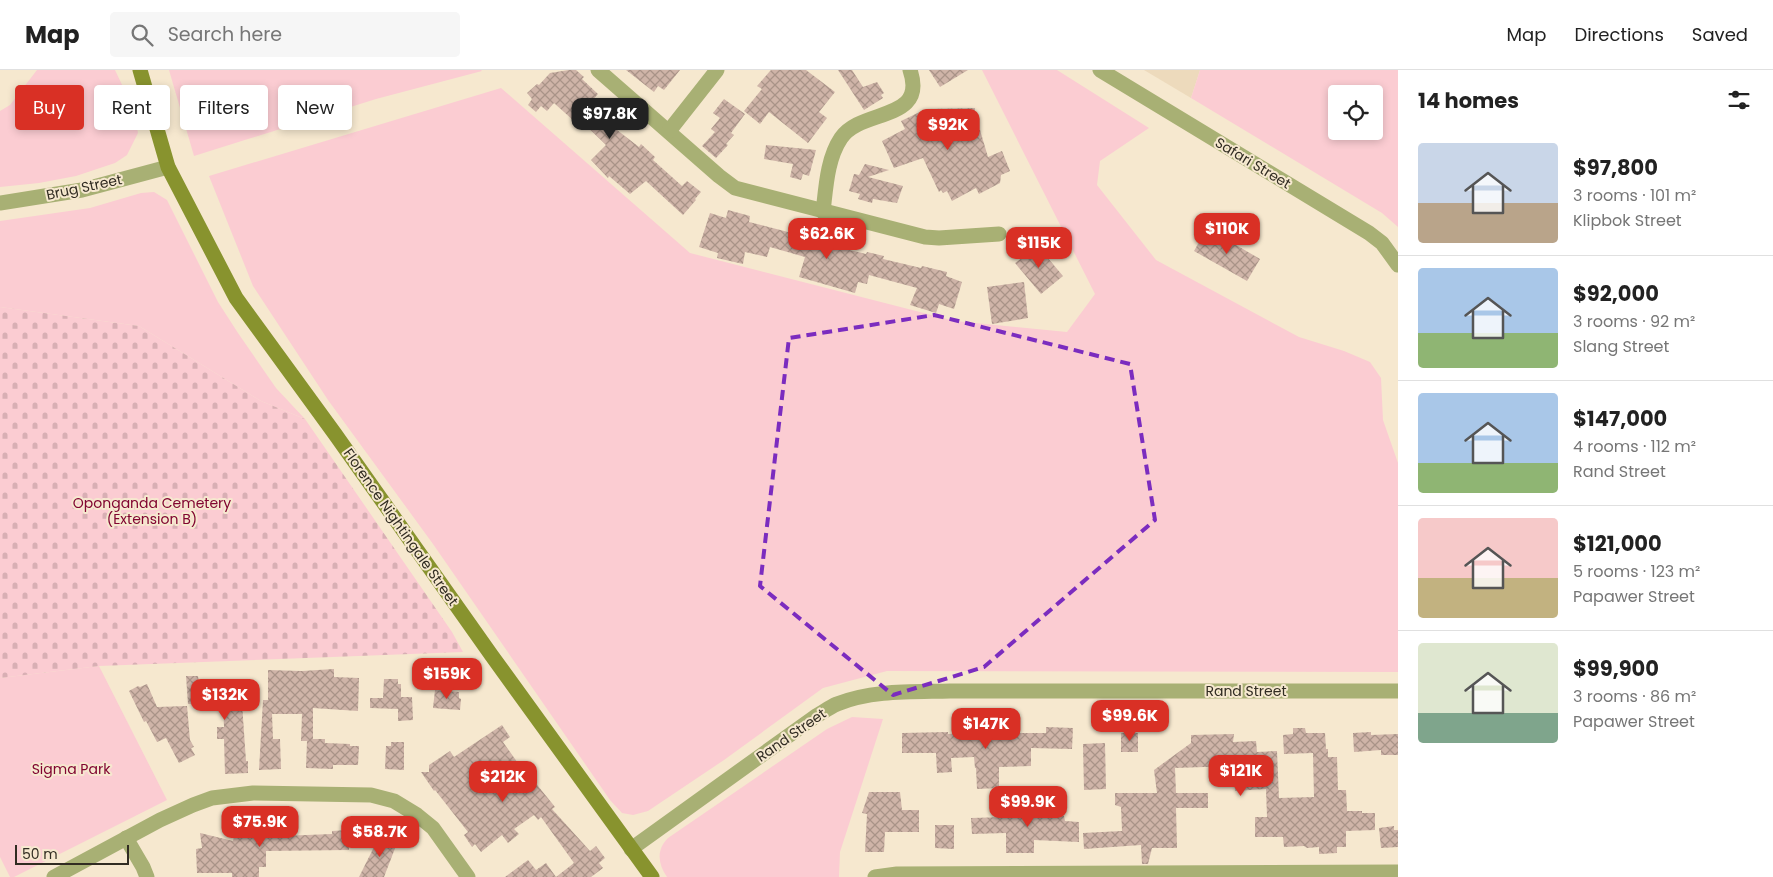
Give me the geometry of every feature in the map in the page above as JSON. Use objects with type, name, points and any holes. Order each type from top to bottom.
[{"type":"main road","name":"Florence Nightingale Street","points":[[140,70],[168,167],[236,298],[652,877]]},
{"type":"street","points":[[598,70],[735,188],[925,237],[940,238],[999,234]]},
{"type":"street","points":[[669,131],[717,70]]},
{"type":"street","points":[[823,212],[828,171],[834,152],[842,137],[853,126],[900,108],[910,100],[914,91],[910,70]]},
{"type":"street","name":"Safari Street","points":[[1100,70],[1369,233],[1382,243],[1398,265]]},
{"type":"street","name":"Brug Street","points":[[0,203],[82,190],[168,167]]},
{"type":"street","name":"Rand Street","points":[[631,849],[816,716],[836,704],[864,697],[892,693],[950,691],[1398,692]]},
{"type":"street","points":[[54,877],[160,820],[212,798],[253,793],[371,795],[394,801],[417,815],[433,828],[468,877]]},
{"type":"street","points":[[126,838],[147,877]]},
{"type":"street","points":[[875,877],[897,874],[1398,872]]},
{"type":"highlighted area","points":[[934,315],[1130,364],[1155,520],[984,667],[893,695],[760,586],[789,338]]},
{"type":"shaded area","points":[[1144,70],[1200,70],[1191,98]]},
{"type":"green space","points":[[37,70],[115,70],[122,85],[94,85],[94,130],[137,130],[138,133],[127,155],[115,163],[76,176],[39,183],[0,187],[0,111],[10,105],[15,99],[15,130],[84,130],[84,85],[25,85]]},
{"type":"green space","points":[[169,70],[482,71],[352,107],[352,85],[278,85],[278,130],[194,156],[186,130],[268,130],[268,85],[180,85],[180,108]]},
{"type":"green space","points":[[982,70],[1057,70],[1149,128],[1100,161],[1097,185],[1156,260],[1299,337],[1344,351],[1370,362],[1381,378],[1383,420],[1398,463],[1398,672],[887,671],[823,688],[724,760],[648,811],[633,815],[622,813],[610,800],[433,544],[328,400],[253,286],[209,176],[501,88],[690,253],[955,321],[1067,332],[1095,294]]},
{"type":"green space","points":[[1200,70],[1398,70],[1398,227],[1382,213],[1191,98]]},
{"type":"green space","points":[[154,192],[167,200],[218,302],[238,333],[276,388],[305,419],[261,401],[139,326],[0,307],[0,221],[90,208],[141,193]]},
{"type":"green space","name":"Oponganda Cemetery (Extension B)","points":[[0,307],[139,326],[261,401],[305,419],[452,632],[463,652],[99,666],[0,678]]},
{"type":"green space","name":"Sigma Park","points":[[99,666],[167,800],[14,877],[10,877],[0,857],[0,678]]},
{"type":"green space","points":[[852,717],[883,719],[840,852],[839,877],[667,877],[660,862],[660,852],[668,838],[827,729]]},
{"type":"building","points":[[576,70],[584,77],[582,79],[598,94],[590,103],[610,121],[608,123],[639,147],[641,144],[655,157],[653,160],[682,186],[687,181],[701,192],[683,215],[646,181],[630,194],[609,176],[608,178],[591,160],[606,145],[577,117],[574,121],[554,103],[547,111],[541,106],[536,112],[528,105],[532,99],[527,93],[537,84],[539,85],[550,73]]},
{"type":"building","points":[[626,70],[680,70],[664,90],[658,86],[654,92]]},
{"type":"building","points":[[771,70],[806,70],[835,92],[819,112],[827,118],[808,143],[769,112],[760,124],[744,111],[762,89],[757,86]]},
{"type":"building","points":[[838,70],[852,70],[863,87],[877,82],[884,93],[881,95],[883,98],[864,110]]},
{"type":"building","points":[[929,70],[968,70],[940,87]]},
{"type":"building","points":[[724,99],[745,114],[731,133],[734,135],[726,144],[728,145],[716,158],[702,146],[715,132],[711,129],[720,118],[713,113]]},
{"type":"building","points":[[975,108],[974,131],[980,130],[988,157],[1002,151],[1010,171],[1001,175],[1000,183],[979,194],[976,188],[952,201],[947,191],[943,193],[941,190],[939,192],[923,158],[894,168],[882,141],[905,129],[901,121],[926,109]]},
{"type":"building","points":[[766,145],[816,150],[809,176],[803,174],[801,180],[790,177],[793,164],[764,159]]},
{"type":"building","points":[[865,164],[889,170],[868,177],[903,186],[897,203],[873,199],[872,203],[858,199],[860,194],[849,191],[854,174],[859,175]]},
{"type":"building","points":[[728,210],[750,216],[749,222],[788,232],[816,242],[866,254],[867,252],[884,256],[883,259],[921,268],[922,266],[947,272],[946,276],[962,282],[954,309],[939,304],[936,313],[910,305],[917,288],[869,275],[867,284],[858,282],[855,293],[799,277],[805,257],[770,247],[767,257],[745,252],[743,264],[717,258],[718,253],[699,247],[710,213],[726,218]]},
{"type":"building","points":[[1207,228],[1260,259],[1247,281],[1194,251]]},
{"type":"building","points":[[1037,242],[1049,255],[1047,257],[1063,276],[1041,294],[1015,263],[1029,253],[1027,251]]},
{"type":"building","points":[[1024,282],[1028,318],[992,324],[987,287]]},
{"type":"building","points":[[334,669],[334,677],[359,678],[358,711],[313,708],[313,739],[325,739],[325,743],[359,746],[358,765],[333,765],[333,769],[306,768],[307,741],[301,741],[302,714],[272,714],[273,739],[280,739],[281,769],[259,770],[263,700],[268,700],[268,670],[302,671]]},
{"type":"building","points":[[186,676],[198,676],[199,684],[204,684],[204,688],[239,686],[239,689],[241,689],[248,773],[225,774],[224,739],[217,739],[217,727],[224,727],[223,702],[188,704]]},
{"type":"building","points":[[384,679],[398,679],[398,684],[401,684],[401,697],[412,697],[413,720],[398,721],[398,709],[370,708],[370,698],[383,698]]},
{"type":"building","points":[[147,684],[157,707],[187,706],[190,740],[194,747],[191,748],[195,755],[179,763],[166,738],[157,742],[146,721],[144,722],[129,691]]},
{"type":"building","points":[[435,690],[459,692],[459,698],[461,699],[460,710],[433,708]]},
{"type":"building","points":[[502,725],[510,737],[503,742],[532,783],[534,781],[555,807],[552,809],[590,851],[596,846],[605,858],[599,863],[603,868],[591,877],[556,877],[574,863],[541,817],[538,820],[534,815],[514,829],[519,834],[508,843],[502,835],[481,852],[475,844],[472,847],[464,835],[468,832],[421,772],[429,772],[429,765],[450,751],[454,757]]},
{"type":"building","points":[[1046,727],[1073,728],[1072,749],[1031,748],[1031,766],[999,767],[999,788],[977,789],[974,757],[951,758],[952,772],[937,773],[936,753],[902,753],[902,733],[948,732],[948,734],[980,732],[982,729],[993,728],[994,738],[1013,737],[1014,733],[1046,733]]},
{"type":"building","points":[[1293,728],[1305,728],[1306,733],[1325,733],[1328,757],[1337,757],[1338,790],[1346,790],[1347,811],[1375,813],[1375,830],[1346,831],[1346,847],[1337,847],[1337,853],[1319,854],[1319,847],[1284,847],[1283,837],[1255,837],[1255,817],[1267,817],[1266,789],[1235,791],[1234,766],[1175,768],[1176,793],[1208,793],[1208,808],[1176,808],[1177,848],[1152,848],[1148,864],[1142,864],[1141,845],[1084,849],[1083,833],[1122,831],[1121,807],[1115,805],[1115,793],[1157,793],[1154,770],[1191,743],[1191,735],[1234,734],[1233,742],[1256,741],[1257,752],[1277,751],[1279,798],[1314,797],[1313,753],[1284,754],[1283,735],[1293,734]]},
{"type":"building","points":[[1371,732],[1371,735],[1398,734],[1398,755],[1381,755],[1381,750],[1354,752],[1353,733]]},
{"type":"building","points":[[1121,733],[1138,733],[1138,752],[1121,752]]},
{"type":"building","points":[[391,742],[404,742],[404,770],[385,769],[386,746],[391,746]]},
{"type":"building","points":[[1105,743],[1106,789],[1084,790],[1083,744]]},
{"type":"building","points":[[869,792],[900,792],[902,810],[919,810],[919,832],[885,832],[884,852],[865,852],[867,814],[862,813]]},
{"type":"building","points":[[1006,808],[1060,808],[1060,816],[1064,816],[1065,821],[1079,822],[1079,842],[1034,840],[1034,853],[1006,853],[1006,833],[972,834],[971,818],[1006,817]]},
{"type":"building","points":[[281,809],[281,836],[332,834],[332,831],[348,830],[349,850],[266,851],[266,867],[259,867],[259,877],[232,877],[232,873],[197,873],[196,849],[202,848],[200,833],[233,841],[234,836],[264,836],[264,810]]},
{"type":"building","points":[[935,825],[954,825],[954,849],[935,848]]},
{"type":"building","points":[[1394,826],[1394,830],[1398,830],[1398,847],[1381,848],[1379,828]]},
{"type":"building","points":[[388,834],[399,838],[384,877],[359,877],[379,837],[385,840]]},
{"type":"building","points":[[528,860],[536,870],[546,863],[556,877],[505,877]]}]
